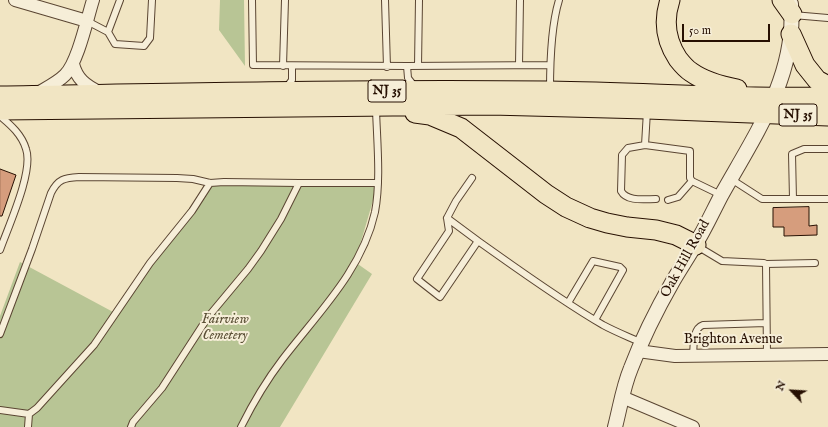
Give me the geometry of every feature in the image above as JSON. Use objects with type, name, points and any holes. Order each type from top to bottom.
[{"type":"highway","points":[[670,0],[667,10],[666,23],[668,39],[681,63],[690,72],[770,106]]},
{"type":"highway","points":[[791,34],[805,65],[817,80],[828,86]]},
{"type":"highway","name":"NJ 35","points":[[0,96],[277,92],[401,84],[423,90],[550,91],[770,106],[828,116]]},
{"type":"highway","name":"NJ 35","points":[[0,110],[376,106],[491,106],[647,109],[770,106],[828,97]]},
{"type":"highway","points":[[376,106],[430,115],[461,128],[546,194],[566,207],[590,218],[627,227],[656,230],[676,235],[696,245]]},
{"type":"street","points":[[15,0],[87,21]]},
{"type":"street","points":[[33,95],[58,81],[66,74],[73,64],[94,0]]},
{"type":"street","name":"Oak Hill Road","points":[[615,427],[622,396],[631,368],[640,347],[673,282],[696,245],[721,195],[770,106],[785,64],[791,34],[788,5]]},
{"type":"street","points":[[73,64],[75,72],[87,86],[104,94]]},
{"type":"street","name":"Brighton Avenue","points":[[640,347],[670,356],[828,354]]},
{"type":"street","points":[[622,396],[693,427]]},
{"type":"lane","points":[[108,32],[120,0]]},
{"type":"lane","points":[[87,21],[108,32],[115,44],[144,46],[150,38],[152,0]]},
{"type":"lane","points":[[252,0],[253,65],[387,67],[550,65]]},
{"type":"lane","points":[[283,66],[285,0]]},
{"type":"lane","points":[[385,0],[387,67]]},
{"type":"lane","points":[[418,66],[419,0]]},
{"type":"lane","points":[[519,65],[520,0]]},
{"type":"lane","points":[[550,91],[550,65],[556,10],[559,0]]},
{"type":"lane","points":[[788,5],[828,18]]},
{"type":"lane","points":[[277,92],[285,89],[292,80],[292,66]]},
{"type":"lane","points":[[401,84],[407,66]]},
{"type":"lane","points":[[292,80],[297,86],[310,91]]},
{"type":"lane","points":[[241,427],[263,386],[334,296],[350,271],[368,233],[375,212],[378,183],[376,106]]},
{"type":"lane","points":[[644,145],[647,109]]},
{"type":"lane","points":[[0,116],[14,128],[27,150],[28,165],[20,195],[0,250]]},
{"type":"lane","points":[[656,199],[628,198],[623,196],[621,191],[622,155],[628,148],[644,145],[690,151],[690,178],[692,181],[721,195]]},
{"type":"lane","points":[[793,199],[792,154],[804,149],[828,149]]},
{"type":"lane","points":[[0,334],[51,193],[54,187],[65,178],[177,178],[193,179],[210,183],[378,183]]},
{"type":"lane","points":[[472,178],[456,201],[447,218],[449,231],[417,279],[440,297],[478,241]]},
{"type":"lane","points":[[731,179],[762,199],[828,199]]},
{"type":"lane","points":[[668,200],[678,197],[692,181]]},
{"type":"lane","points":[[0,410],[29,414],[38,408],[94,345],[150,263],[192,211],[210,183]]},
{"type":"lane","points":[[130,427],[162,388],[208,317],[261,251],[281,218],[298,184]]},
{"type":"lane","points":[[447,218],[568,303],[640,347]]},
{"type":"lane","points":[[696,245],[722,261],[766,264],[815,263]]},
{"type":"lane","points":[[568,303],[593,261],[620,267],[623,270],[595,320]]},
{"type":"lane","points":[[766,264],[767,355]]},
{"type":"lane","points":[[693,356],[696,332],[699,327],[766,323]]},
{"type":"lane","points":[[28,427],[29,414]]},
{"type":"green space","points":[[220,0],[244,0],[245,66],[219,30]]},
{"type":"green space","name":"Fairview Cemetery","points":[[210,179],[379,180],[355,262],[372,274],[280,427],[0,427],[0,316],[20,262],[115,313]]},
{"type":"building","points":[[0,169],[16,175],[2,216],[0,216]]},
{"type":"building","points":[[809,207],[809,226],[817,225],[817,235],[784,236],[784,227],[773,227],[773,208]]}]
